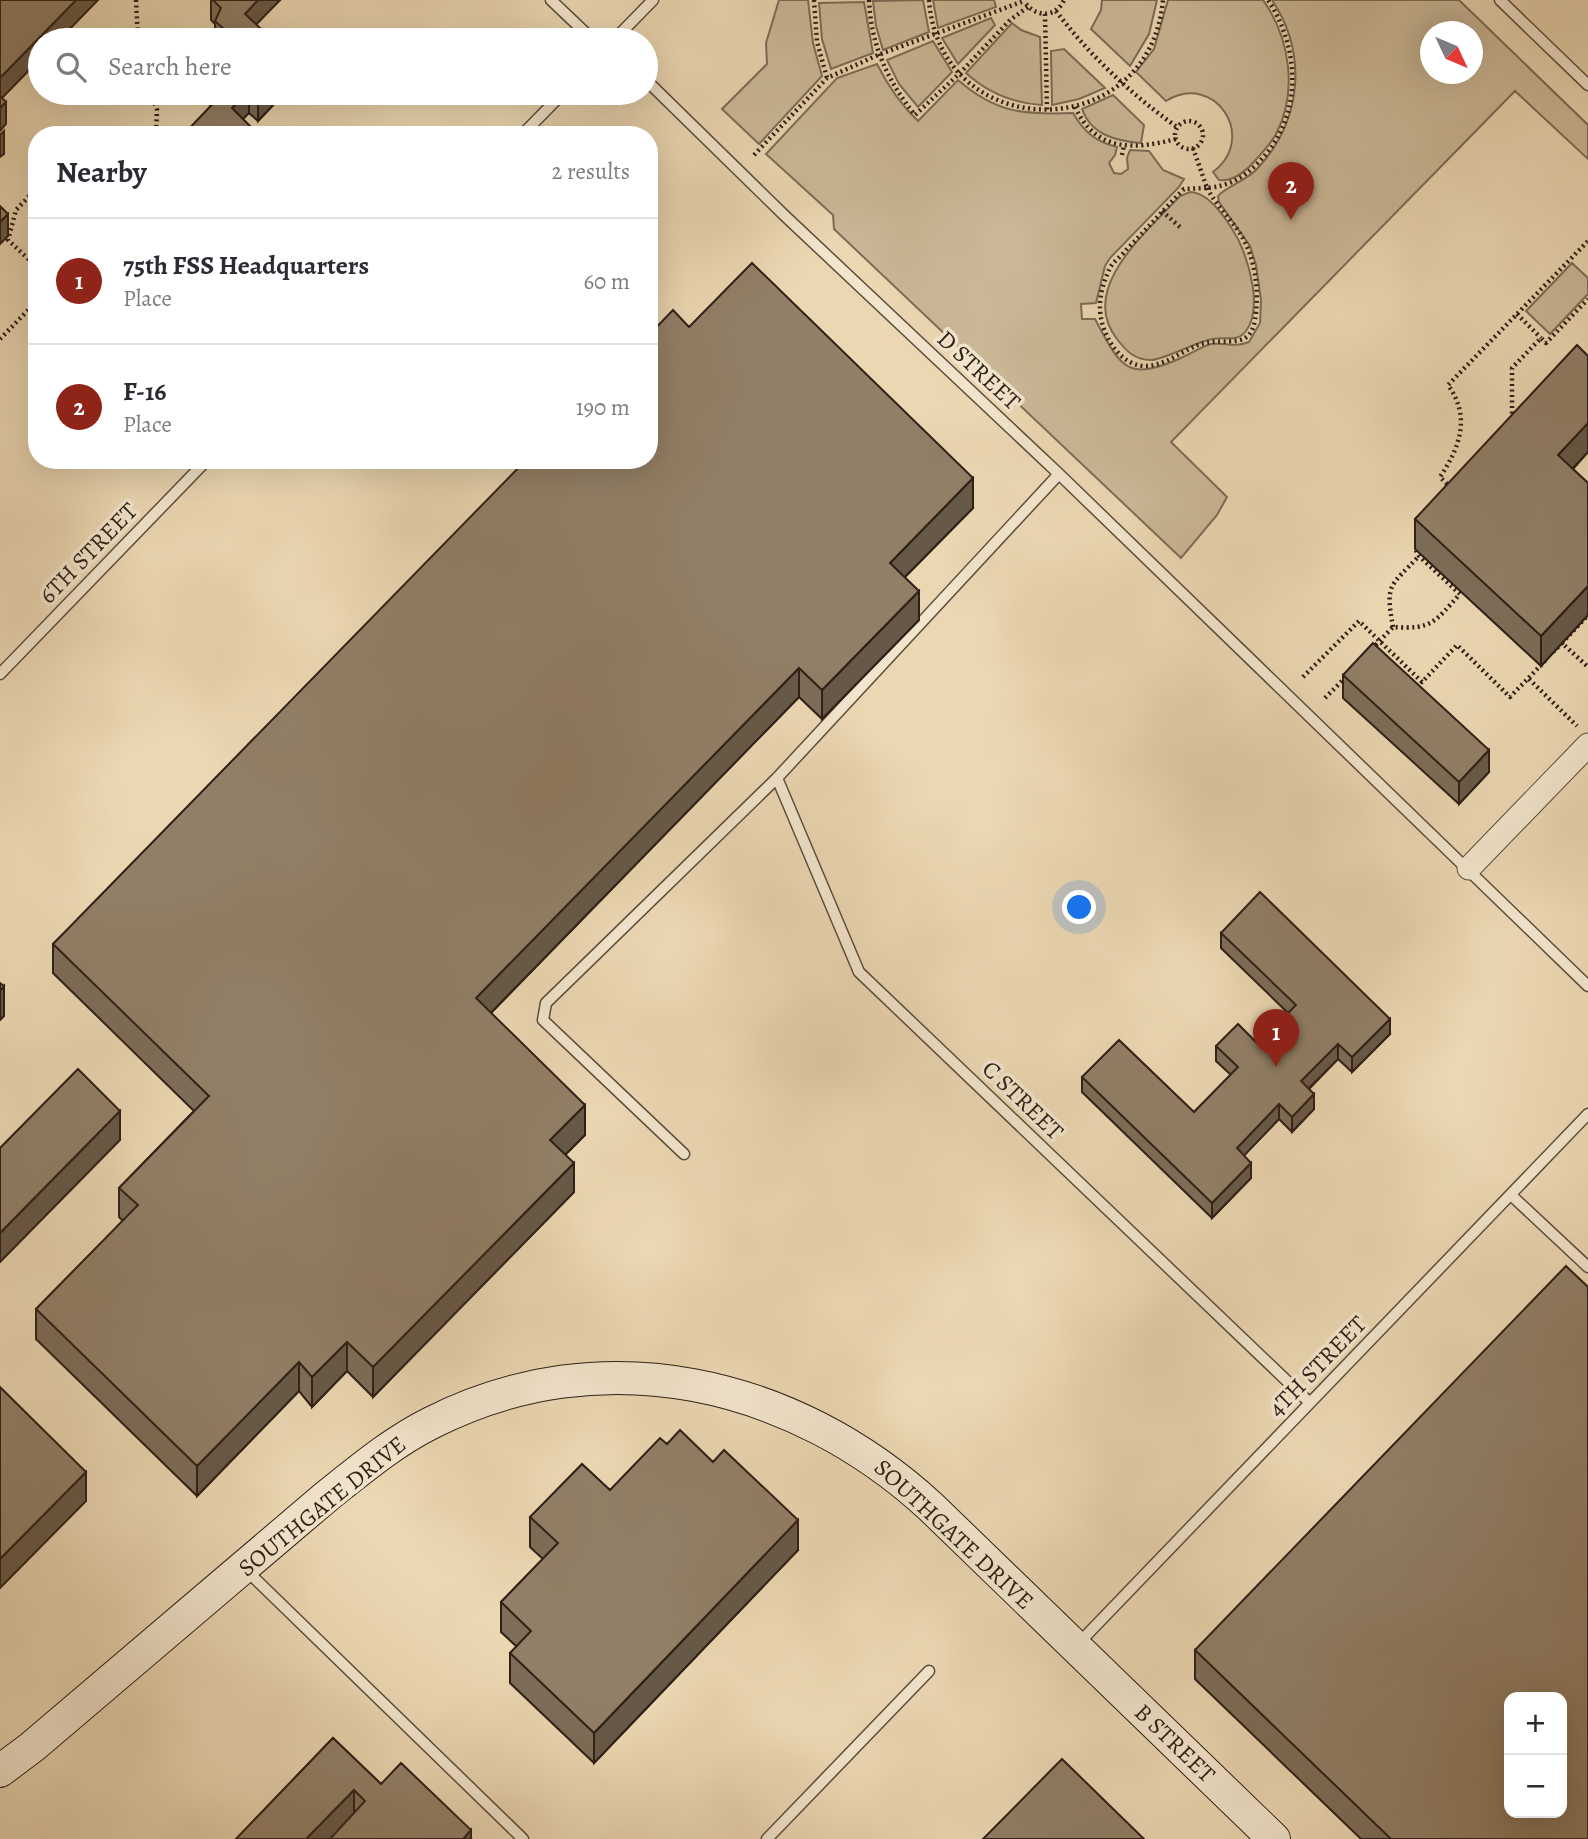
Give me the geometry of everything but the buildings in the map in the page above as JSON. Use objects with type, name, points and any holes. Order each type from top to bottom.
[{"type":"main road","name":"SOUTHGATE DRIVE","points":[[0,1771],[376,1458],[447,1416],[491,1398],[554,1383],[617,1378],[675,1382],[728,1392],[769,1405],[824,1430],[870,1456],[921,1497],[1075,1647]]},
{"type":"main road","name":"B STREET","points":[[1075,1647],[1274,1839]]},
{"type":"street","points":[[1469,868],[1584,737]]},
{"type":"lane","points":[[551,0],[580,28]]},
{"type":"lane","points":[[626,28],[653,0]]},
{"type":"lane","points":[[1500,0],[1588,85]]},
{"type":"lane","name":"D STREET","points":[[658,92],[1469,868]]},
{"type":"lane","points":[[531,126],[551,105]]},
{"type":"lane","name":"6TH STREET","points":[[0,674],[198,469]]},
{"type":"lane","points":[[684,1154],[543,1020],[546,1003],[777,778],[1059,474]]},
{"type":"lane","name":"C STREET","points":[[777,778],[859,972],[1310,1403]]},
{"type":"lane","points":[[1469,868],[1588,986]]},
{"type":"lane","name":"4TH STREET","points":[[1075,1647],[1588,1114]]},
{"type":"lane","points":[[1511,1195],[1588,1267]]},
{"type":"lane","points":[[243,1568],[523,1839]]},
{"type":"lane","points":[[767,1839],[929,1671]]},
{"type":"path","points":[[136,0],[137,28]]},
{"type":"path","points":[[814,0],[817,42],[827,78]]},
{"type":"path","points":[[869,0],[870,25],[878,55],[899,95],[915,115],[960,73],[1010,20],[1028,7]]},
{"type":"path","points":[[929,0],[937,35],[950,61],[975,87],[996,100],[1025,109],[1047,110],[1075,107],[1098,98],[1122,82],[1138,66],[1149,49],[1158,27],[1163,0]]},
{"type":"path","points":[[754,155],[827,78],[878,55],[1024,0],[1034,12],[1045,14],[1056,11],[1064,0]]},
{"type":"path","points":[[1193,148],[1207,188],[1216,205],[1241,235],[1248,250],[1255,279],[1256,313],[1251,330],[1244,339],[1235,343],[1212,341],[1162,363],[1147,366],[1132,364],[1118,352],[1102,322],[1101,293],[1110,267],[1184,188],[1207,188],[1233,183],[1249,172],[1267,154],[1287,119],[1293,94],[1293,65],[1279,16],[1268,0]]},
{"type":"path","points":[[1056,11],[1078,40],[1122,82],[1178,127]]},
{"type":"path","points":[[1045,14],[1047,110]]},
{"type":"path","points":[[156,105],[157,126]]},
{"type":"path","points":[[1075,107],[1082,121],[1103,139],[1135,148],[1176,139]]},
{"type":"path","points":[[1188,121],[1200,126],[1203,137],[1193,148],[1183,147],[1176,139],[1178,127],[1188,121]]},
{"type":"path","points":[[1122,155],[1124,145]]},
{"type":"path","points":[[28,197],[16,210],[8,240],[28,259]]},
{"type":"path","points":[[1162,211],[1181,229]]},
{"type":"path","points":[[1455,492],[1440,477],[1451,460],[1461,431],[1462,416],[1459,404],[1448,385],[1588,241]]},
{"type":"path","points":[[1517,314],[1546,343],[1588,299]]},
{"type":"path","points":[[0,339],[28,310]]},
{"type":"path","points":[[1520,422],[1512,414],[1512,368],[1541,338]]},
{"type":"path","points":[[1424,538],[1415,549],[1419,556],[1460,594]]},
{"type":"path","points":[[1393,627],[1388,598],[1390,588],[1419,556]]},
{"type":"path","points":[[1393,627],[1415,629],[1426,626],[1466,587]]},
{"type":"path","points":[[1303,677],[1359,621],[1422,682],[1457,645],[1510,697],[1588,615]]},
{"type":"path","points":[[1371,650],[1393,627]]},
{"type":"path","points":[[1562,643],[1588,667]]},
{"type":"path","points":[[1535,653],[1544,662]]},
{"type":"path","points":[[1325,698],[1353,669]]},
{"type":"path","points":[[1529,678],[1584,737]]},
{"type":"shaded area","points":[[779,0],[808,0],[813,43],[822,76],[759,144],[722,109],[767,64],[766,43]]},
{"type":"shaded area","points":[[923,0],[929,32],[883,50],[873,1]]},
{"type":"shaded area","points":[[933,0],[994,0],[996,7],[938,28]]},
{"type":"shaded area","points":[[1102,0],[1157,0],[1149,34],[1130,66],[1091,29],[1101,10]]},
{"type":"shaded area","points":[[1168,0],[1263,0],[1280,31],[1289,83],[1283,118],[1265,150],[1241,174],[1233,178],[1219,180],[1213,172],[1226,158],[1232,142],[1231,126],[1225,112],[1214,101],[1200,95],[1184,94],[1166,101],[1136,72],[1154,49]]},
{"type":"shaded area","points":[[1272,0],[1459,0],[1481,21],[1420,21],[1420,84],[1483,84],[1483,23],[1588,125],[1588,159],[1515,91],[1171,442],[1227,497],[1217,515],[1181,558],[834,229],[833,215],[766,154],[837,78],[877,64],[895,94],[918,121],[958,80],[985,99],[1011,110],[1073,113],[1091,135],[1117,147],[1109,163],[1114,173],[1121,174],[1128,169],[1127,158],[1130,150],[1149,151],[1163,170],[1184,179],[1110,258],[1105,266],[1096,303],[1081,304],[1082,319],[1095,319],[1119,359],[1128,366],[1148,369],[1211,344],[1239,345],[1249,342],[1260,323],[1261,300],[1250,246],[1219,202],[1218,196],[1257,169],[1283,130],[1295,87],[1291,42],[1284,21]]},
{"type":"shaded area","points":[[864,2],[873,53],[831,69],[822,39],[819,3]]},
{"type":"shaded area","points":[[991,18],[995,25],[958,64],[942,38]]},
{"type":"shaded area","points":[[1012,23],[1021,30],[1040,37],[1042,105],[1001,96],[966,73]]},
{"type":"shaded area","points":[[933,41],[952,72],[918,107],[899,84],[887,60]]},
{"type":"shaded area","points":[[1064,49],[1105,88],[1079,99],[1052,105],[1051,51]]},
{"type":"shaded area","points":[[1113,95],[1144,125],[1141,143],[1106,135],[1098,131],[1086,118],[1082,109]]},
{"type":"shaded area","points":[[1190,192],[1205,197],[1212,203],[1238,239],[1252,285],[1254,298],[1251,321],[1239,337],[1205,341],[1156,359],[1140,358],[1131,354],[1117,339],[1107,320],[1105,300],[1111,281],[1135,243],[1180,196]]},
{"type":"shaded area","points":[[1572,263],[1588,278],[1588,294],[1550,334],[1526,311]]},
{"type":"place","name":"F-16","points":[[1291,220]]},
{"type":"place","name":"75th FSS Headquarters","points":[[1276,1067]]}]
